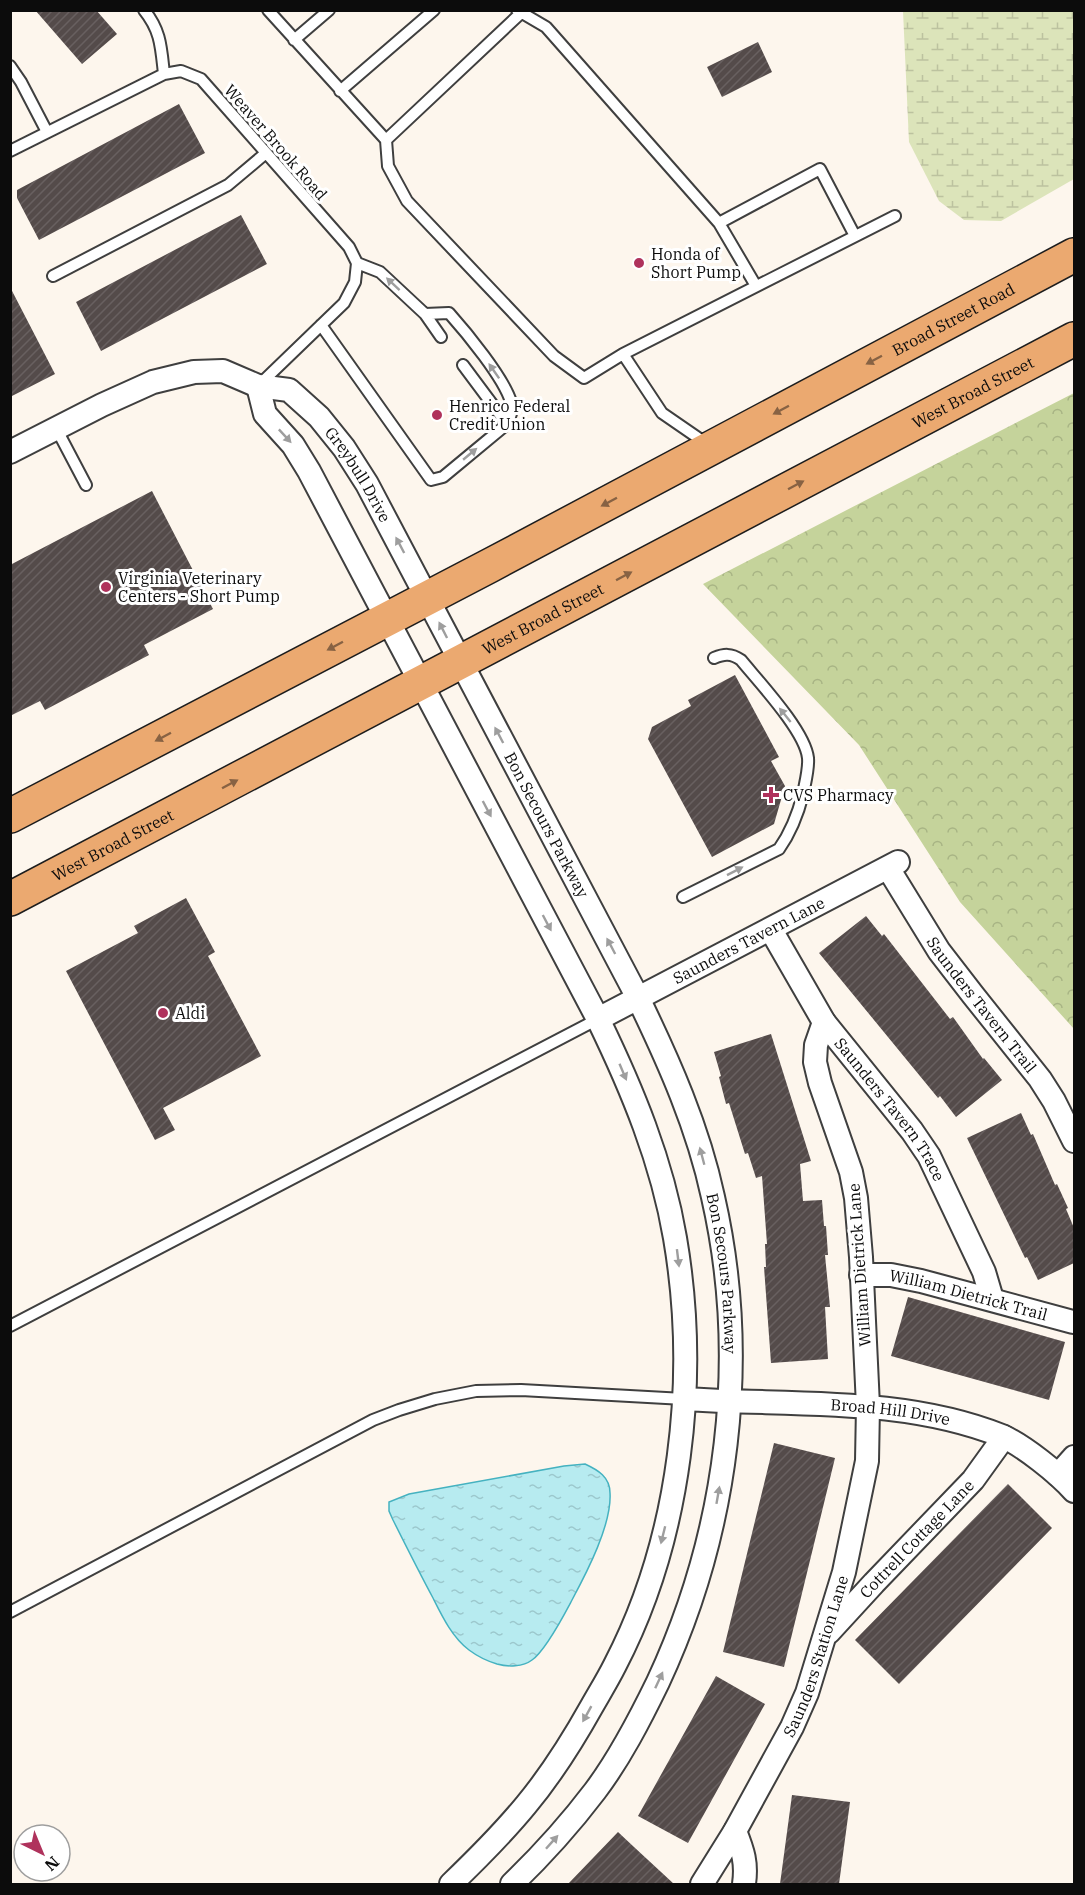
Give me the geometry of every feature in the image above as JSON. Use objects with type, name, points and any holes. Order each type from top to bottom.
[{"type":"main road","name":"Broad Street Road","points":[[712,447],[1074,255]]},
{"type":"main road","name":"West Broad Street","points":[[10,899],[1074,339]]},
{"type":"main road","points":[[10,816],[712,447]]},
{"type":"street","name":"Greybull Drive","points":[[10,452],[153,382],[194,372],[223,371],[258,386],[289,390],[319,417],[344,448],[368,484],[460,662]]},
{"type":"street","points":[[258,386],[265,414],[293,445],[309,471],[622,1068],[648,1135],[664,1186],[680,1275],[685,1332],[684,1400],[677,1466],[663,1536],[646,1590],[616,1664],[573,1741],[527,1804],[451,1884]]},
{"type":"street","name":"Bon Secours Parkway","points":[[460,662],[638,998],[663,1049],[685,1104],[701,1149],[713,1197],[727,1283],[731,1342],[730,1402],[714,1518],[698,1580],[666,1664],[646,1707],[596,1789],[554,1840],[512,1884]]},
{"type":"street","name":"Saunders Tavern Lane","points":[[598,1019],[893,865]]},
{"type":"street","name":"Saunders Tavern Trail","points":[[893,865],[939,951],[1040,1079],[1074,1141]]},
{"type":"street","name":"Saunders Tavern Trace","points":[[771,930],[824,1022],[912,1131],[929,1156],[984,1272],[992,1299]]},
{"type":"street","name":"William Dietrick Lane","points":[[824,1022],[816,1045],[815,1062],[851,1172],[856,1198],[868,1406]]},
{"type":"street","name":"William Dietrick Trail","points":[[861,1275],[891,1275],[921,1281],[1073,1322]]},
{"type":"street","name":"Broad Hill Drive","points":[[684,1400],[868,1406],[955,1421],[1004,1437],[1058,1475],[1074,1491]]},
{"type":"street","name":"Saunders Station Lane","points":[[702,1884],[735,1831],[792,1727],[807,1692],[844,1572],[867,1461],[868,1406]]},
{"type":"street","name":"Cottrell Cottage Lane","points":[[825,1637],[973,1480],[1004,1437]]},
{"type":"street","points":[[1058,1475],[1074,1457]]},
{"type":"street","points":[[735,1831],[746,1866],[744,1884]]},
{"type":"lane","points":[[144,10],[154,23],[160,40],[164,74]]},
{"type":"lane","points":[[268,10],[386,141],[388,166],[407,201],[554,356],[584,378],[623,354],[895,216]]},
{"type":"lane","points":[[294,40],[329,10]]},
{"type":"lane","points":[[340,91],[434,10]]},
{"type":"lane","points":[[386,141],[519,11],[546,27],[718,223],[756,286]]},
{"type":"lane","points":[[10,66],[47,132]]},
{"type":"lane","name":"Weaver Brook Road","points":[[10,151],[164,74],[181,71],[201,79],[349,247],[357,263]]},
{"type":"lane","points":[[53,276],[228,185],[266,153]]},
{"type":"lane","points":[[718,223],[820,168],[855,236]]},
{"type":"lane","points":[[258,386],[344,303],[355,282],[357,263],[380,272],[425,314],[441,336]]},
{"type":"lane","points":[[321,325],[431,480],[443,477],[507,424],[512,412],[511,402],[501,381],[448,313],[425,314]]},
{"type":"lane","points":[[623,354],[662,413],[712,447]]},
{"type":"lane","points":[[463,365],[507,424]]},
{"type":"lane","points":[[56,428],[86,485]]},
{"type":"lane","points":[[683,897],[779,849],[788,837],[796,817],[806,779],[808,758],[797,729],[741,660],[733,655],[714,658]]},
{"type":"lane","points":[[10,1326],[598,1019]]},
{"type":"lane","points":[[10,1612],[373,1420],[399,1410],[435,1399],[476,1391],[522,1390],[684,1400]]},
{"type":"green space","points":[[903,11],[1074,11],[1074,179],[1001,221],[964,220],[939,201],[909,142]]},
{"type":"green space","points":[[1074,393],[1074,1029],[960,902],[859,745],[703,584]]},
{"type":"water","points":[[585,1464],[606,1478],[610,1505],[603,1533],[585,1576],[543,1649],[528,1662],[506,1666],[479,1656],[457,1639],[444,1619],[393,1520],[389,1511],[389,1502],[409,1494]]},
{"type":"building","points":[[35,10],[96,10],[117,34],[82,64]]},
{"type":"building","points":[[758,42],[772,72],[722,97],[707,67]]},
{"type":"building","points":[[179,104],[205,153],[39,240],[17,198],[17,190]]},
{"type":"building","points":[[241,215],[267,264],[101,351],[76,302]]},
{"type":"building","points":[[10,287],[55,374],[10,397]]},
{"type":"building","name":"Virginia Veterinary Centers - Short Pump","points":[[152,491],[213,609],[144,645],[149,655],[45,710],[40,701],[10,716],[10,565]]},
{"type":"building","name":"CVS Pharmacy","points":[[735,675],[779,757],[771,761],[785,786],[774,824],[712,857],[648,739],[652,727],[691,706],[688,700]]},
{"type":"building","name":"Aldi","points":[[186,898],[215,952],[208,956],[261,1056],[163,1108],[175,1130],[155,1140],[66,971],[138,933],[134,926]]},
{"type":"building","points":[[866,916],[882,936],[884,934],[950,1019],[953,1017],[983,1059],[1002,1080],[956,1117],[819,953]]},
{"type":"building","points":[[771,1034],[811,1161],[800,1164],[803,1201],[822,1200],[824,1226],[826,1226],[828,1255],[825,1255],[830,1307],[825,1307],[828,1359],[771,1363],[764,1267],[766,1267],[765,1244],[767,1244],[762,1176],[756,1178],[748,1153],[745,1154],[729,1103],[726,1104],[714,1052]]},
{"type":"building","points":[[1021,1113],[1031,1135],[1033,1134],[1055,1185],[1057,1184],[1074,1228],[1074,1263],[1038,1280],[967,1138]]},
{"type":"building","points":[[908,1297],[1065,1342],[1049,1400],[891,1356]]},
{"type":"building","points":[[774,1443],[835,1458],[784,1667],[723,1652]]},
{"type":"building","points":[[1008,1484],[1052,1528],[899,1684],[855,1640]]},
{"type":"building","points":[[716,1676],[765,1704],[688,1843],[638,1816]]},
{"type":"building","points":[[792,1795],[850,1802],[839,1884],[780,1884]]},
{"type":"building","points":[[618,1832],[634,1847],[674,1884],[568,1884]]},
{"type":"place","name":"Honda of Short Pump","points":[[639,263]]},
{"type":"place","name":"Henrico Federal Credit Union","points":[[437,415]]},
{"type":"place","name":"Virginia Veterinary Centers - Short Pump","points":[[106,587]]},
{"type":"place","name":"CVS Pharmacy","points":[[771,795]]},
{"type":"place","name":"Aldi","points":[[163,1013]]}]
